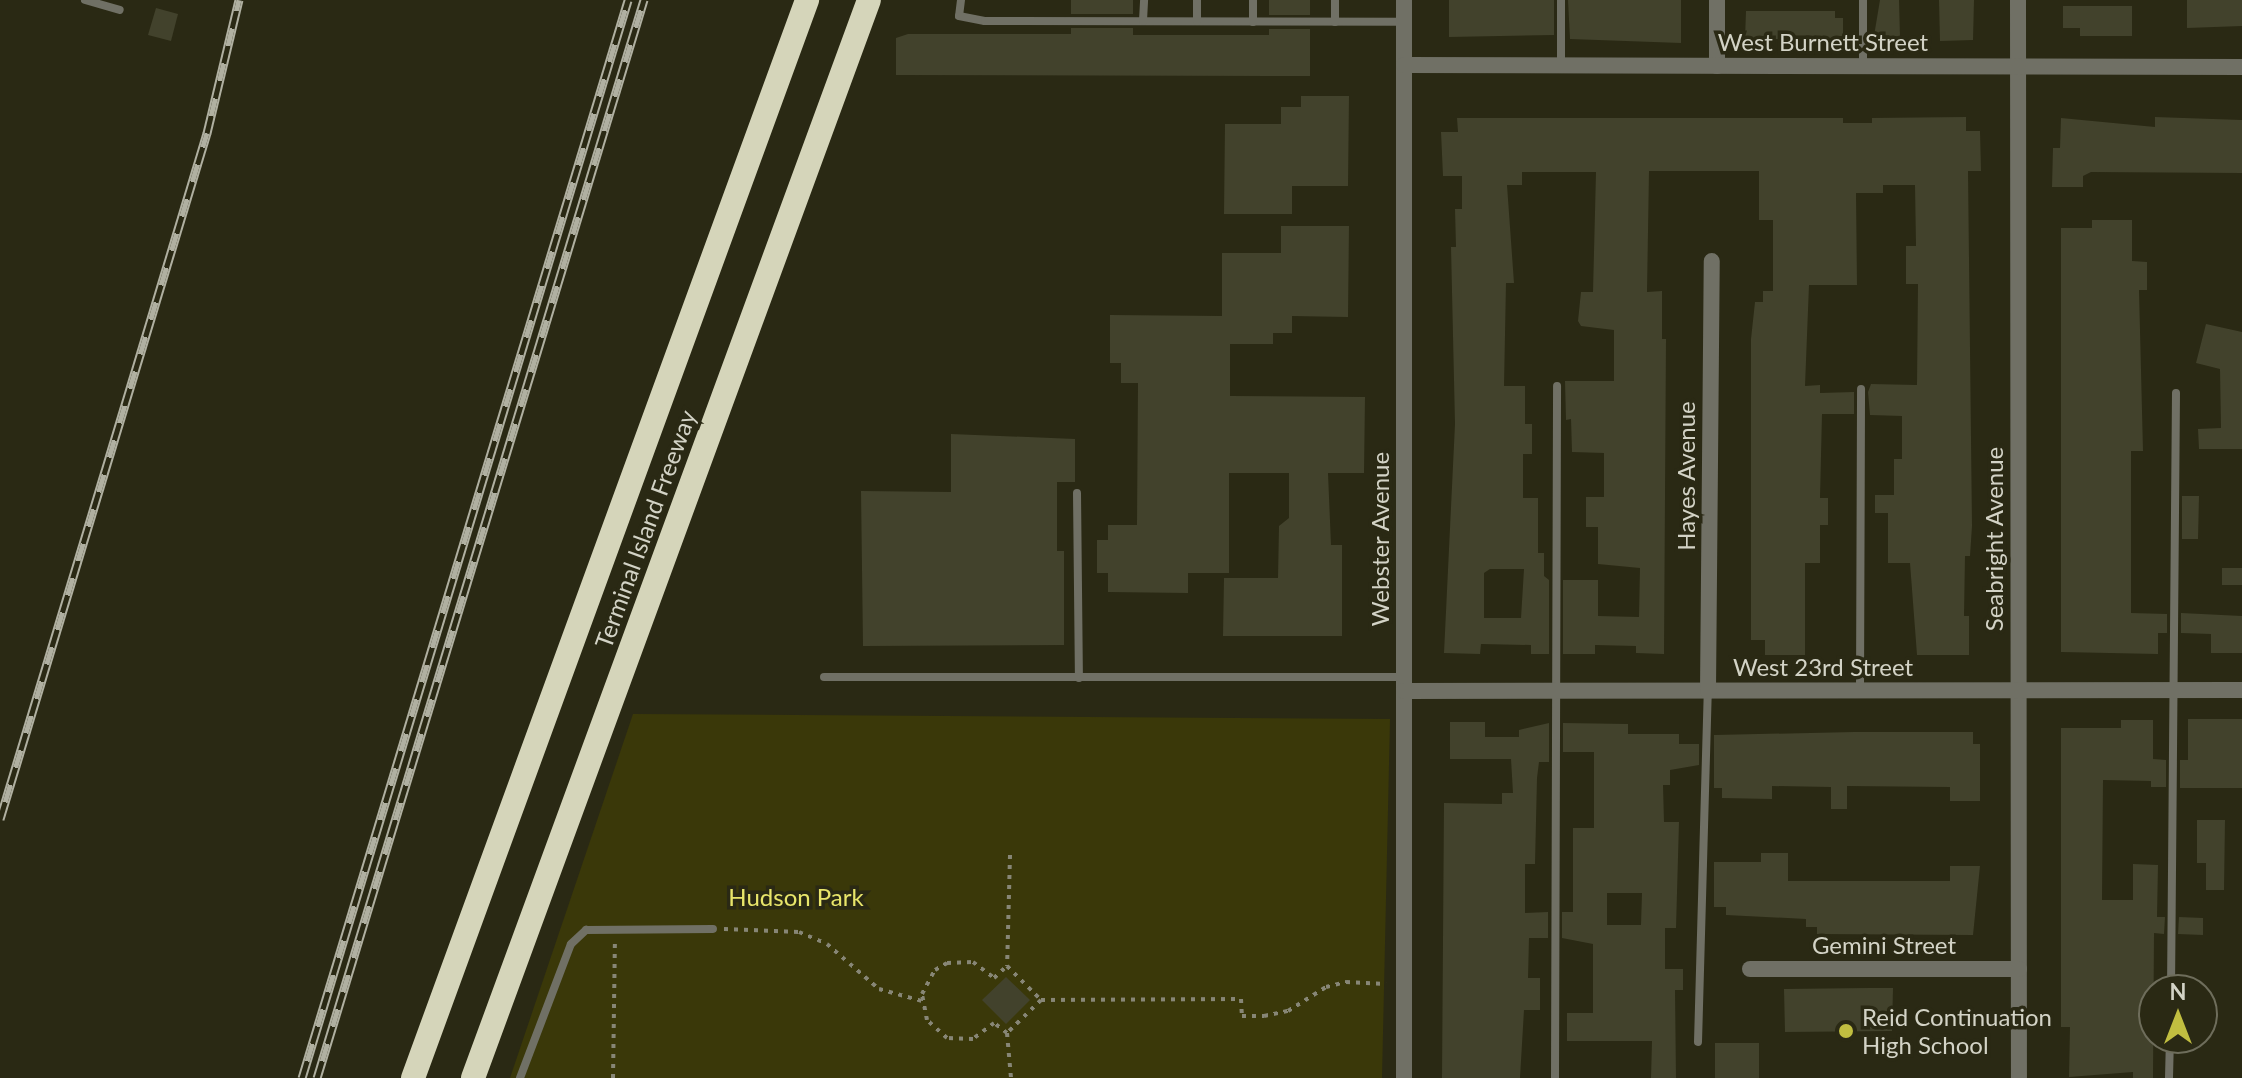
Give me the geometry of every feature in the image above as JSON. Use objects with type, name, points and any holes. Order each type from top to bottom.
[{"type":"highway","name":"Terminal Island Freeway","points":[[413,1078],[807,0]]},
{"type":"highway","name":"Terminal Island Freeway","points":[[473,1078],[869,0]]},
{"type":"street","name":"Webster Avenue","points":[[1404,0],[1404,1078]]},
{"type":"street","points":[[1717,0],[1717,66]]},
{"type":"street","name":"Seabright Avenue","points":[[2018,0],[2019,1078]]},
{"type":"street","name":"West Burnett Street","points":[[1404,65],[2242,67]]},
{"type":"street","name":"Hayes Avenue","points":[[1708,691],[1712,261]]},
{"type":"street","name":"West 23rd Street","points":[[1404,684],[1556,691],[2242,690]]},
{"type":"street","name":"Gemini Street","points":[[1750,969],[2019,969]]},
{"type":"lane","points":[[85,0],[120,10]]},
{"type":"lane","points":[[961,0],[959,16],[985,21],[1404,22]]},
{"type":"lane","points":[[1143,21],[1144,0]]},
{"type":"lane","points":[[1197,0],[1197,21]]},
{"type":"lane","points":[[1253,0],[1253,22]]},
{"type":"lane","points":[[1335,0],[1335,22]]},
{"type":"lane","points":[[1561,0],[1561,66]]},
{"type":"lane","points":[[1863,0],[1863,66]]},
{"type":"lane","points":[[1555,1078],[1557,386]]},
{"type":"lane","points":[[1860,691],[1861,389]]},
{"type":"lane","points":[[2171,974],[2176,393]]},
{"type":"lane","points":[[1077,493],[1079,678]]},
{"type":"lane","points":[[824,677],[1404,684]]},
{"type":"lane","points":[[1698,1042],[1708,691]]},
{"type":"lane","points":[[520,1078],[571,944],[586,930],[713,929]]},
{"type":"lane","points":[[2169,1078],[2170,1054]]},
{"type":"path","points":[[1010,855],[1007,966],[994,978],[973,962],[947,963],[926,981],[922,1001],[927,1020],[947,1038],[973,1039],[994,1023],[1007,1033],[1011,1078]]},
{"type":"path","points":[[613,1078],[616,928]]},
{"type":"path","points":[[713,929],[799,932],[827,944],[879,989],[922,1001]]},
{"type":"path","points":[[1007,966],[1041,1000]]},
{"type":"path","points":[[1007,1033],[1041,1000],[1241,999],[1242,1016],[1264,1016],[1288,1011],[1326,987],[1346,982],[1404,985]]},
{"type":"green space","name":"Hudson Park","points":[[633,714],[1390,719],[1382,1078],[510,1078]]},
{"type":"building","points":[[1071,0],[1133,0],[1133,14],[1071,14]]},
{"type":"building","points":[[1269,0],[1310,0],[1310,15],[1269,15]]},
{"type":"building","points":[[1449,0],[1554,0],[1554,35],[1449,37]]},
{"type":"building","points":[[1568,0],[1681,0],[1681,43],[1570,39]]},
{"type":"building","points":[[1880,0],[1899,0],[1900,37],[1874,36]]},
{"type":"building","points":[[1939,0],[1974,0],[1973,40],[1940,41]]},
{"type":"building","points":[[2187,0],[2242,0],[2242,26],[2187,28]]},
{"type":"building","points":[[2063,6],[2132,6],[2132,36],[2080,36],[2080,28],[2063,28]]},
{"type":"building","points":[[156,8],[178,14],[171,41],[148,35]]},
{"type":"building","points":[[1746,11],[1835,11],[1835,18],[1843,18],[1843,39],[1745,39]]},
{"type":"building","points":[[1071,28],[1133,28],[1133,35],[1269,35],[1269,29],[1310,29],[1310,76],[896,75],[896,38],[908,34],[1071,34]]},
{"type":"building","points":[[1301,96],[1349,96],[1348,186],[1292,186],[1292,214],[1224,214],[1225,124],[1281,124],[1281,107],[1301,107]]},
{"type":"building","points":[[1966,117],[1966,131],[1980,131],[1981,171],[1968,171],[1972,526],[1970,556],[1965,556],[1964,616],[1969,616],[1969,655],[1917,655],[1910,563],[1888,563],[1888,513],[1875,513],[1875,495],[1894,495],[1894,459],[1902,459],[1902,416],[1870,415],[1868,392],[1871,384],[1917,385],[1918,284],[1906,284],[1906,246],[1916,246],[1915,185],[1883,185],[1883,193],[1856,193],[1857,285],[1809,285],[1805,386],[1820,385],[1820,393],[1854,392],[1854,414],[1822,414],[1820,498],[1828,498],[1828,525],[1820,525],[1820,563],[1805,563],[1805,655],[1765,655],[1765,640],[1751,640],[1751,339],[1755,302],[1763,302],[1763,291],[1773,291],[1773,220],[1759,220],[1759,171],[1649,171],[1647,292],[1662,291],[1662,339],[1666,339],[1664,654],[1636,653],[1636,646],[1595,645],[1595,654],[1563,654],[1563,580],[1598,580],[1598,616],[1639,617],[1640,568],[1598,564],[1598,527],[1586,527],[1586,497],[1604,497],[1604,453],[1572,452],[1571,419],[1566,420],[1565,381],[1614,381],[1614,330],[1581,326],[1578,321],[1581,292],[1593,292],[1596,172],[1522,172],[1522,185],[1507,185],[1514,283],[1506,283],[1504,386],[1525,386],[1525,424],[1532,424],[1532,454],[1523,454],[1523,498],[1538,498],[1538,553],[1544,553],[1544,576],[1549,580],[1549,654],[1531,654],[1531,645],[1481,644],[1480,654],[1444,653],[1455,424],[1451,247],[1456,247],[1455,209],[1462,209],[1462,176],[1443,176],[1441,132],[1458,132],[1457,118],[1843,118],[1843,123],[1872,123],[1872,118]],"holes":[[[1490,569],[1524,569],[1521,618],[1484,618],[1484,573]]]},
{"type":"building","points":[[2155,117],[2242,120],[2242,173],[2091,172],[2083,176],[2083,187],[2052,187],[2053,148],[2060,148],[2061,118],[2155,127]]},
{"type":"building","points":[[2092,220],[2132,220],[2132,261],[2147,262],[2147,290],[2139,290],[2143,451],[2131,451],[2131,613],[2167,614],[2167,633],[2158,633],[2158,654],[2061,652],[2061,228],[2092,228]]},
{"type":"building","points":[[1281,226],[1349,226],[1348,317],[1292,316],[1292,333],[1273,333],[1273,344],[1230,344],[1230,396],[1365,397],[1364,473],[1328,473],[1331,545],[1342,545],[1342,636],[1223,636],[1224,578],[1278,578],[1279,526],[1289,518],[1289,473],[1229,473],[1229,573],[1188,573],[1188,593],[1108,592],[1108,573],[1097,573],[1097,540],[1108,540],[1108,525],[1137,525],[1138,383],[1121,383],[1121,363],[1110,363],[1110,315],[1222,316],[1222,253],[1281,253]]},
{"type":"building","points":[[2206,324],[2242,332],[2242,449],[2199,449],[2198,429],[2221,428],[2220,369],[2196,363]]},
{"type":"building","points":[[951,434],[1075,439],[1075,482],[1057,482],[1057,551],[1064,551],[1064,645],[863,646],[861,491],[951,492]]},
{"type":"building","points":[[2182,496],[2199,496],[2198,539],[2182,539]]},
{"type":"building","points":[[2222,568],[2242,568],[2242,585],[2222,585]]},
{"type":"building","points":[[2181,613],[2242,616],[2242,653],[2211,653],[2211,634],[2181,633]]},
{"type":"building","points":[[2188,719],[2242,719],[2242,788],[2180,788],[2180,760],[2188,760]]},
{"type":"building","points":[[2121,720],[2153,720],[2153,759],[2166,760],[2166,787],[2151,787],[2151,781],[2103,780],[2102,900],[2133,900],[2133,864],[2158,865],[2157,917],[2165,917],[2164,934],[2154,933],[2154,974],[2138,974],[2138,1054],[2153,1054],[2153,1078],[2133,1078],[2133,1072],[2069,1077],[2070,1027],[2061,1027],[2061,728],[2121,728]]},
{"type":"building","points":[[1450,722],[1485,722],[1485,737],[1519,737],[1519,730],[1549,723],[1549,762],[1539,762],[1537,778],[1535,864],[1525,864],[1525,913],[1548,912],[1548,938],[1529,938],[1528,978],[1540,978],[1540,1010],[1524,1010],[1520,1078],[1442,1078],[1444,803],[1502,804],[1502,793],[1513,793],[1511,759],[1450,759]]},
{"type":"building","points":[[1563,723],[1628,724],[1628,734],[1679,734],[1679,744],[1699,744],[1699,765],[1670,770],[1670,785],[1663,785],[1664,822],[1679,822],[1676,928],[1665,928],[1665,969],[1683,969],[1683,990],[1675,990],[1676,1078],[1651,1078],[1652,1041],[1567,1041],[1567,1013],[1593,1013],[1593,944],[1562,938],[1562,912],[1573,912],[1573,828],[1594,828],[1594,752],[1563,752]],"holes":[[[1607,893],[1642,893],[1641,925],[1607,925]]]},
{"type":"building","points":[[1973,732],[1973,744],[1980,744],[1980,801],[1950,801],[1950,787],[1847,786],[1847,809],[1831,809],[1831,787],[1772,786],[1772,799],[1722,798],[1722,788],[1714,788],[1714,735]]},
{"type":"building","points":[[2197,820],[2225,820],[2224,890],[2206,890],[2206,863],[2197,863]]},
{"type":"building","points":[[1761,853],[1788,853],[1788,881],[1950,881],[1950,866],[1980,866],[1973,935],[1817,934],[1817,927],[1806,927],[1806,919],[1726,915],[1726,907],[1714,907],[1714,862],[1761,862]]},
{"type":"building","points":[[2179,917],[2203,918],[2203,935],[2178,934]]},
{"type":"building","points":[[1006,977],[1030,1000],[1006,1024],[982,1000]]},
{"type":"building","points":[[1893,988],[1892,1031],[1785,1032],[1784,989]]},
{"type":"building","points":[[1715,1043],[1759,1043],[1759,1078],[1715,1078]]},
{"type":"railway","points":[[0,819],[207,133],[239,0]]},
{"type":"railway","points":[[302,1078],[628,0]]},
{"type":"railway","points":[[317,1078],[644,0]]},
{"type":"place","name":"Reid Continuation High School","points":[[1846,1031]]}]
